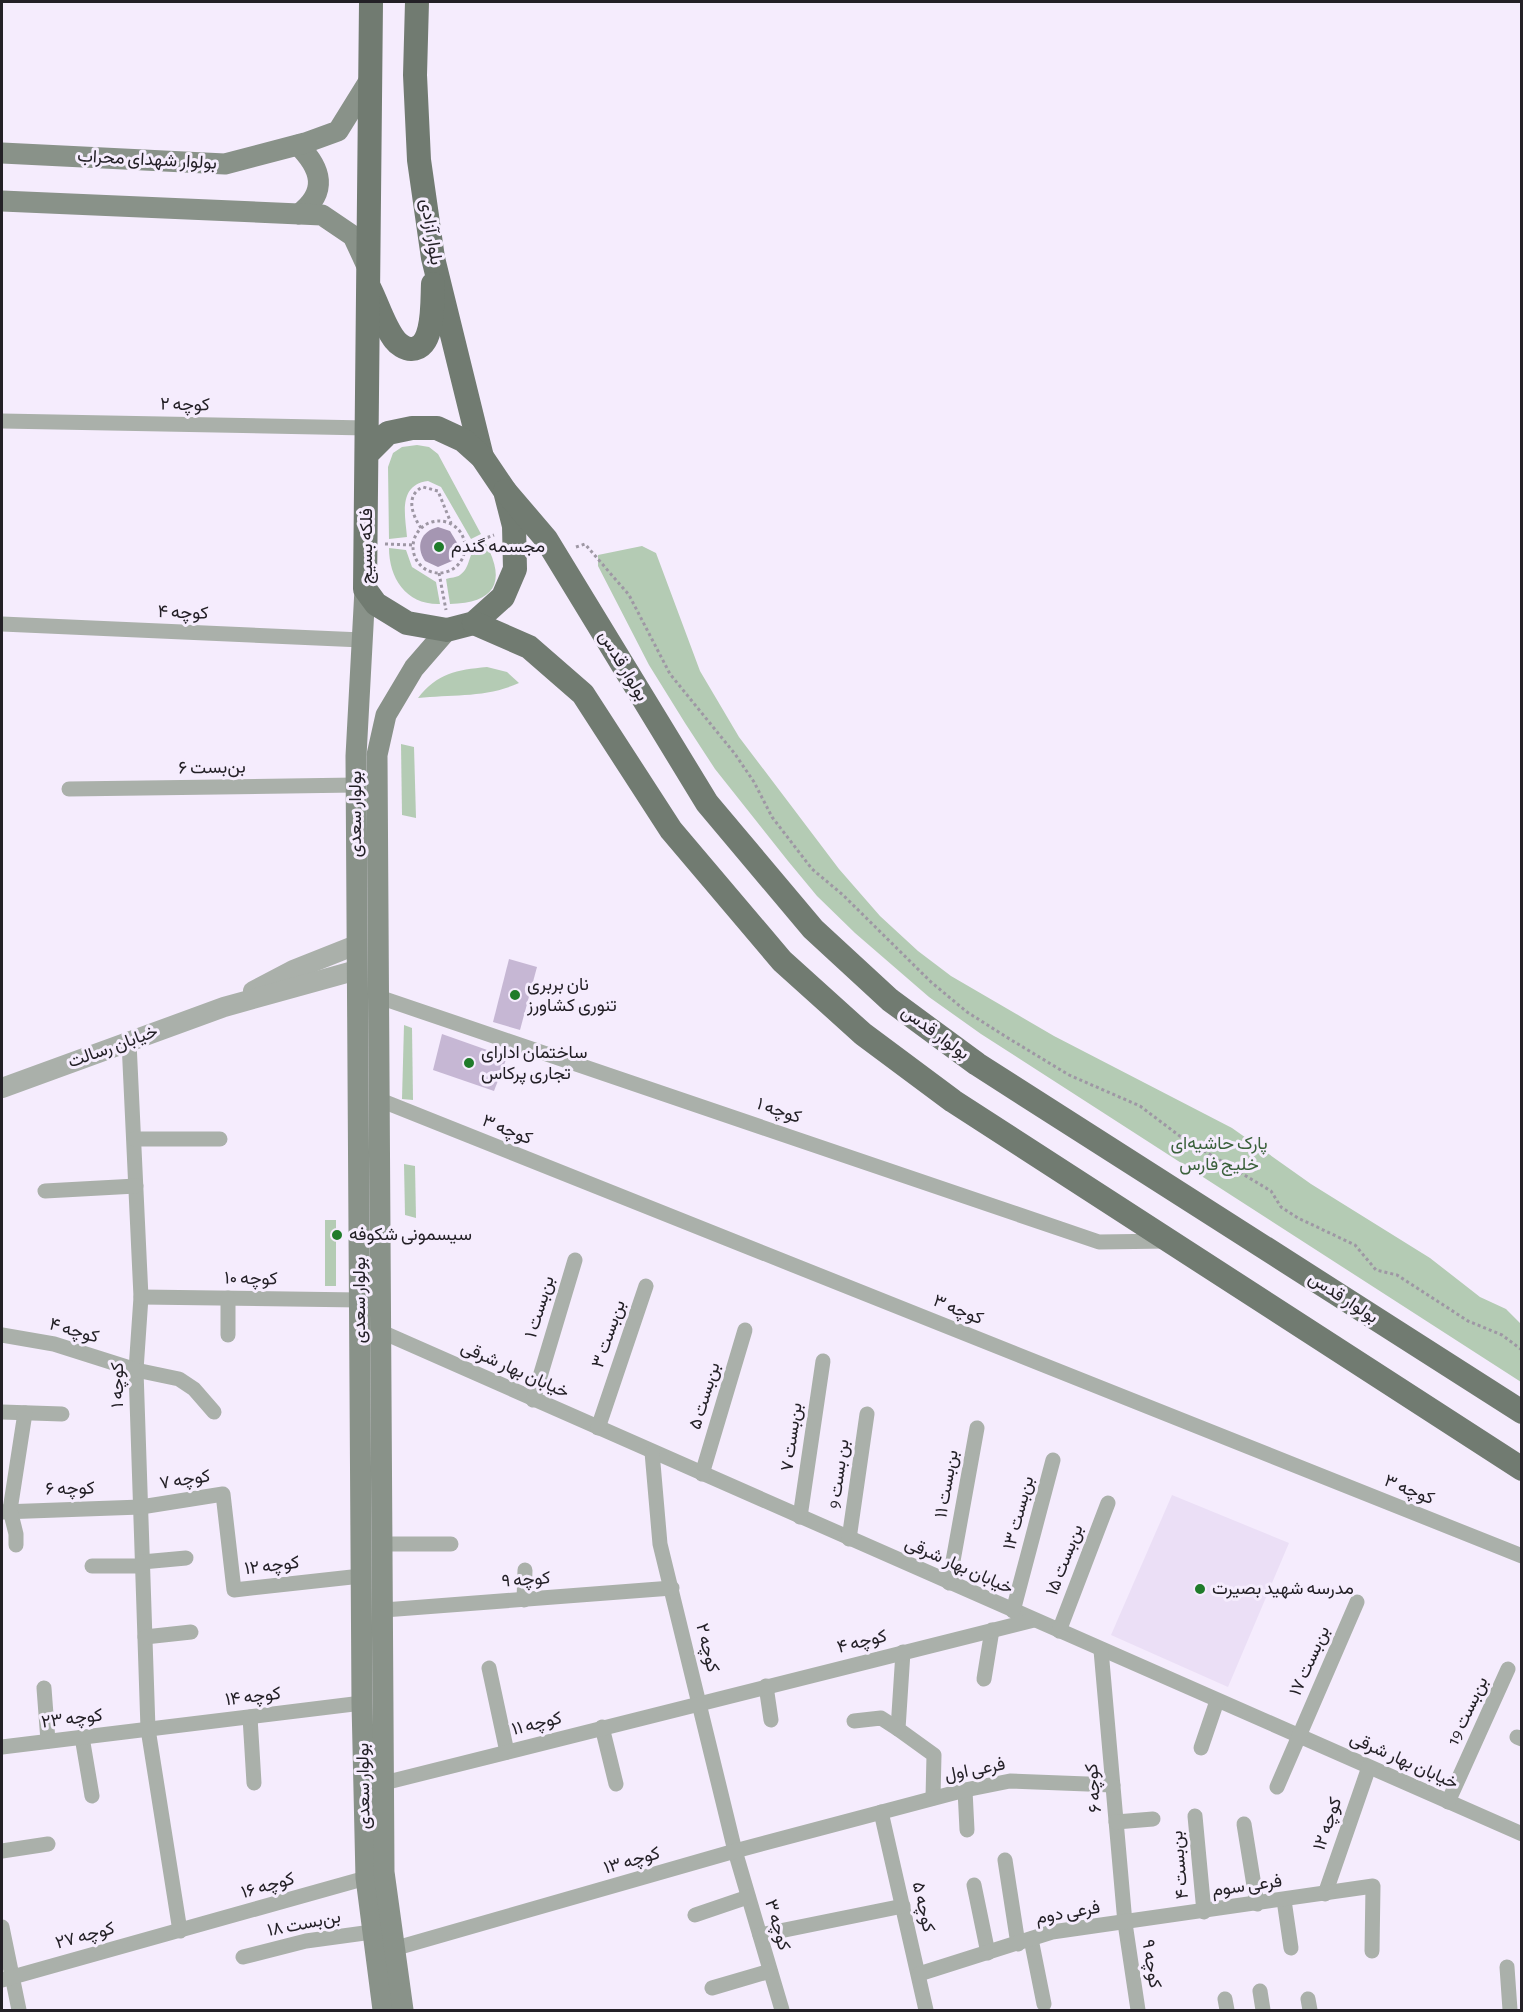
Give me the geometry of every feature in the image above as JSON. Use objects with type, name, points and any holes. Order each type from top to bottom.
[{"type":"main road","points":[[367,454],[366,273],[371,2]]},
{"type":"main road","name":"بلوار آزادی","points":[[417,2],[415,75],[419,160],[433,258],[482,457]]},
{"type":"main road","name":"بولوار شهدای محراب","points":[[2,153],[225,164],[298,145],[338,131],[369,81]]},
{"type":"main road","points":[[298,145],[313,160],[318,192],[312,204],[299,214]]},
{"type":"main road","points":[[2,201],[322,215],[353,236],[395,341],[413,350],[421,346],[427,337],[431,317],[433,258]]},
{"type":"main road","name":"فلکه بسیج","points":[[412,428],[437,428],[463,440],[482,457],[505,491],[514,526],[515,569],[503,597],[474,623],[448,629],[407,623],[376,604],[364,589],[367,454],[388,433],[412,428]]},
{"type":"main road","name":"بولوار قدس","points":[[505,491],[546,539],[707,803],[813,929],[890,1000],[977,1064],[1521,1412]]},
{"type":"main road","name":"بولوار سعدی","points":[[364,589],[356,785],[362,1703],[366,1878],[383,2010]]},
{"type":"main road","points":[[474,623],[529,647],[583,694],[671,830],[782,961],[863,1034],[953,1101],[1521,1469]]},
{"type":"main road","name":"بولوار سعدی","points":[[403,2010],[384,1872],[377,755],[386,716],[414,668],[448,629]]},
{"type":"street","name":"کوچه ۲","points":[[2,421],[367,428]]},
{"type":"street","name":"کوچه ۴","points":[[2,624],[362,640]]},
{"type":"street","name":"بن‌بست ۶","points":[[69,789],[356,785]]},
{"type":"street","points":[[224,1007],[293,970],[356,945]]},
{"type":"street","points":[[224,1007],[357,970]]},
{"type":"street","name":"کوچه ۱","points":[[379,997],[1099,1242],[1168,1241]]},
{"type":"street","name":"خیابان رسالت","points":[[2,1088],[224,1007]]},
{"type":"street","name":"کوچه ۱","points":[[129,1042],[141,1297],[136,1370],[148,1729],[180,1930]]},
{"type":"street","name":"کوچه ۳","points":[[380,1100],[1521,1556]]},
{"type":"street","points":[[135,1139],[220,1139]]},
{"type":"street","points":[[45,1191],[136,1185]]},
{"type":"street","name":"بن‌بست ۱","points":[[533,1400],[575,1260]]},
{"type":"street","name":"بن‌بست ۳","points":[[598,1428],[646,1286]]},
{"type":"street","name":"کوچه ۱۰","points":[[141,1297],[360,1300]]},
{"type":"street","points":[[228,1298],[228,1335]]},
{"type":"street","name":"بن‌بست ۵","points":[[702,1474],[745,1330]]},
{"type":"street","name":"خیابان بهار شرقی","points":[[382,1332],[1521,1834]]},
{"type":"street","name":"کوچه ۴","points":[[2,1335],[54,1344],[136,1370]]},
{"type":"street","name":"بن‌بست ۷","points":[[800,1517],[823,1361]]},
{"type":"street","points":[[136,1370],[179,1378],[194,1389],[214,1412]]},
{"type":"street","points":[[2,1413],[63,1414]]},
{"type":"street","points":[[16,1545],[16,1534],[6,1511],[25,1413]]},
{"type":"street","name":"بن بست 9","points":[[849,1539],[867,1414]]},
{"type":"street","name":"بن‌بست ۱۱","points":[[949,1582],[977,1428]]},
{"type":"street","name":"کوچه ۲","points":[[652,1452],[660,1544],[735,1851]]},
{"type":"street","name":"بن‌بست ۱۳","points":[[1013,1611],[1053,1460]]},
{"type":"street","name":"کوچه ۷","points":[[141,1507],[223,1494],[229,1543]]},
{"type":"street","name":"بن‌بست ۱۵","points":[[1059,1631],[1108,1503]]},
{"type":"street","name":"کوچه ۶","points":[[6,1511],[141,1507]]},
{"type":"street","name":"کوچه ۱۲","points":[[229,1543],[234,1590],[361,1575]]},
{"type":"street","points":[[383,1544],[451,1544]]},
{"type":"street","points":[[92,1566],[142,1564],[186,1558]]},
{"type":"street","points":[[524,1600],[525,1570]]},
{"type":"street","name":"کوچه ۹","points":[[384,1610],[672,1588]]},
{"type":"street","name":"بن‌بست ۱۷","points":[[1277,1786],[1357,1602]]},
{"type":"street","name":"کوچه ۴","points":[[700,1702],[1034,1620]]},
{"type":"street","points":[[984,1679],[992,1630]]},
{"type":"street","points":[[145,1637],[191,1632]]},
{"type":"street","name":"کوچه ۶","points":[[1101,1650],[1125,1923]]},
{"type":"street","points":[[898,1729],[903,1652]]},
{"type":"street","points":[[489,1668],[507,1752]]},
{"type":"street","name":"بن‌بست 19","points":[[1448,1802],[1508,1669]]},
{"type":"street","points":[[766,1686],[771,1720]]},
{"type":"street","points":[[44,1688],[48,1741]]},
{"type":"street","points":[[1201,1748],[1217,1701]]},
{"type":"street","name":"کوچه ۱۱","points":[[384,1783],[700,1702]]},
{"type":"street","name":"کوچه ۱۴","points":[[148,1729],[362,1703]]},
{"type":"street","points":[[250,1717],[254,1783]]},
{"type":"street","points":[[854,1721],[881,1718],[934,1755],[933,1798]]},
{"type":"street","points":[[602,1727],[616,1784]]},
{"type":"street","name":"کوچه ۲۳","points":[[2,1747],[148,1729]]},
{"type":"street","points":[[82,1737],[92,1796]]},
{"type":"street","name":"کوچه ۱۲","points":[[1325,1894],[1369,1767]]},
{"type":"street","name":"فرعی اول","points":[[881,1812],[1010,1781],[1113,1785]]},
{"type":"street","points":[[965,1790],[967,1830]]},
{"type":"street","name":"کوچه ۱۳","points":[[393,1949],[735,1851],[881,1812]]},
{"type":"street","name":"کوچه ۵","points":[[881,1812],[926,2010]]},
{"type":"street","name":"بن‌بست ۴","points":[[1195,1816],[1204,1912]]},
{"type":"street","points":[[1116,1822],[1153,1820]]},
{"type":"street","points":[[1244,1824],[1257,1904]]},
{"type":"street","points":[[2,1851],[48,1844]]},
{"type":"street","name":"کوچه ۳","points":[[735,1851],[782,2010]]},
{"type":"street","points":[[1005,1860],[1025,1942],[1044,2004]]},
{"type":"street","name":"کوچه ۱۶","points":[[180,1930],[366,1878]]},
{"type":"street","points":[[974,1885],[988,1953]]},
{"type":"street","name":"فرعی سوم","points":[[1125,1923],[1373,1886],[1372,1952]]},
{"type":"street","points":[[694,1915],[748,1897]]},
{"type":"street","points":[[1284,1900],[1291,1948]]},
{"type":"street","points":[[760,1935],[903,1906]]},
{"type":"street","name":"کوچه ۹","points":[[1125,1923],[1138,2010]]},
{"type":"street","name":"فرعی دوم","points":[[1025,1942],[1052,1932],[1125,1923]]},
{"type":"street","points":[[2,1927],[7,1978],[19,2010]]},
{"type":"street","name":"کوچه ۲۷","points":[[7,1978],[180,1930]]},
{"type":"street","name":"بن‌بست ۱۸","points":[[243,1957],[306,1941],[372,1932]]},
{"type":"street","points":[[919,1974],[1025,1942]]},
{"type":"street","points":[[1507,1967],[1510,2010]]},
{"type":"street","points":[[712,1988],[770,1971]]},
{"type":"street","points":[[1260,1991],[1263,2010]]},
{"type":"path","points":[[422,529],[416,522],[411,499],[415,491],[423,487],[438,491],[451,523],[460,531],[465,546],[457,566],[439,573],[421,566],[415,558],[413,545],[417,533],[422,529],[430,522],[451,523]]},
{"type":"path","points":[[465,546],[514,526]]},
{"type":"path","points":[[366,542],[413,545]]},
{"type":"path","points":[[555,554],[585,544],[629,595],[670,674],[735,754],[754,782],[772,817],[812,869],[843,895],[910,964],[949,997],[975,1017],[1069,1075],[1140,1106],[1181,1137],[1271,1191],[1281,1207],[1298,1218],[1355,1245],[1376,1270],[1397,1275],[1468,1321],[1502,1335],[1521,1350]]},
{"type":"path","points":[[439,573],[448,629]]},
{"type":"shaded area","points":[[438,527],[450,531],[459,546],[452,561],[438,567],[425,561],[420,545],[427,532]]},
{"type":"shaded area","name":"مدرسه شهید بصیرت","points":[[1172,1495],[1289,1543],[1228,1687],[1111,1635]]},
{"type":"green space","points":[[417,445],[429,447],[438,454],[481,534],[471,539],[441,487],[428,481],[418,484],[408,494],[405,510],[407,537],[389,539],[388,467],[393,453],[402,447]]},
{"type":"green space","points":[[486,544],[495,570],[492,588],[477,600],[450,604],[446,579],[460,575],[467,566],[472,552]]},
{"type":"green space","name":"پارک حاشیه‌ای خلیج فارس","points":[[642,546],[656,553],[700,671],[739,737],[839,869],[880,916],[918,951],[951,976],[1054,1036],[1232,1128],[1311,1184],[1430,1258],[1480,1297],[1506,1309],[1521,1324],[1521,1382],[981,1034],[929,997],[855,933],[817,896],[715,769],[649,665],[598,566],[598,555]]},
{"type":"green space","points":[[389,548],[406,550],[412,567],[436,582],[440,604],[418,600],[402,588],[392,570]]},
{"type":"green space","points":[[487,667],[507,672],[519,683],[482,693],[418,698],[433,683],[448,674]]},
{"type":"green space","points":[[401,744],[414,747],[416,818],[402,815]]},
{"type":"green space","points":[[404,1025],[412,1028],[413,1100],[402,1099]]},
{"type":"green space","points":[[404,1164],[415,1166],[416,1218],[405,1215]]},
{"type":"green space","points":[[325,1220],[336,1220],[336,1286],[325,1286]]},
{"type":"building","name":"نان بربری تنوری کشاورز","points":[[509,959],[537,967],[520,1030],[493,1022]]},
{"type":"building","name":"ساختمان ادارای تجاری پرکاس","points":[[442,1034],[507,1057],[494,1091],[433,1070]]},
{"type":"place","name":"مجسمه گندم","points":[[439,547]]},
{"type":"place","name":"نان بربری تنوری کشاورز","points":[[515,995]]},
{"type":"place","name":"ساختمان ادارای تجاری پرکاس","points":[[469,1063]]},
{"type":"place","name":"سیسمونی شکوفه","points":[[337,1235]]},
{"type":"place","name":"مدرسه شهید بصیرت","points":[[1200,1589]]}]
